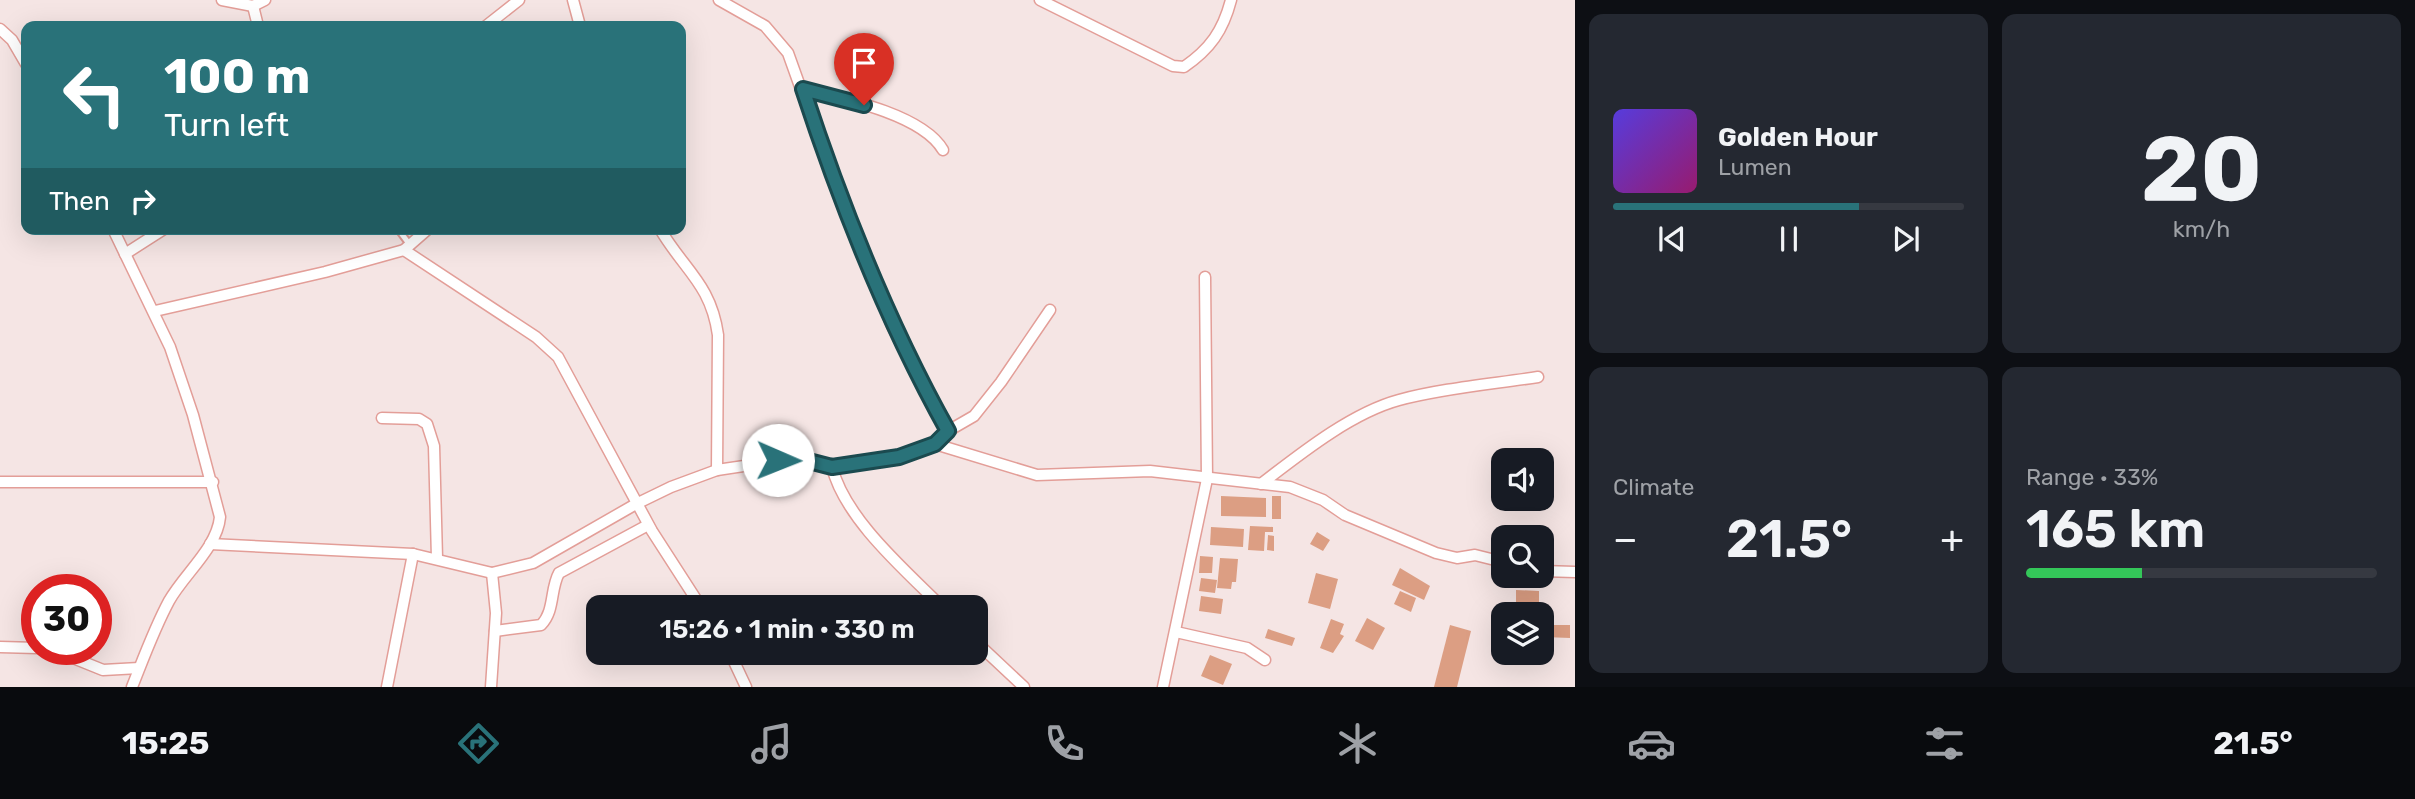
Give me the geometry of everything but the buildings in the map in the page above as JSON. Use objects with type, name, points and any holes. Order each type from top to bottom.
[{"type":"street","points":[[222,0],[253,6],[265,0]]},
{"type":"street","points":[[492,21],[519,0]]},
{"type":"street","points":[[573,0],[579,21]]},
{"type":"street","points":[[719,0],[765,26],[778,39],[803,89],[841,201],[893,328],[948,431]]},
{"type":"street","points":[[1040,0],[1173,65],[1184,67],[1209,47],[1220,32],[1231,0]]},
{"type":"street","points":[[253,6],[257,21]]},
{"type":"street","points":[[0,29],[12,40],[21,55]]},
{"type":"street","points":[[803,89],[878,110],[928,133],[943,150]]},
{"type":"street","points":[[116,235],[155,311],[193,415],[220,517],[219,528],[211,544],[171,598],[149,639],[132,687]]},
{"type":"street","points":[[125,254],[155,235]]},
{"type":"street","points":[[155,311],[325,272],[407,248],[421,235]]},
{"type":"street","points":[[664,235],[705,289],[715,314],[718,335],[717,470]]},
{"type":"street","points":[[407,248],[516,323],[558,357],[636,504],[693,595]]},
{"type":"street","points":[[1163,687],[1207,479],[1205,277]]},
{"type":"street","points":[[211,544],[413,554],[492,573],[545,558],[636,504],[671,487],[717,470],[797,458],[832,467],[899,457],[935,444],[948,431],[974,416],[1050,310]]},
{"type":"street","points":[[1261,484],[1304,450],[1352,422],[1398,400],[1538,377]]},
{"type":"street","points":[[382,418],[419,419],[427,425],[434,446],[437,558]]},
{"type":"street","points":[[935,444],[1037,475],[1150,471],[1303,491],[1345,515],[1442,556],[1457,558],[1475,555],[1491,559]]},
{"type":"street","points":[[832,467],[848,503],[888,552],[930,595]]},
{"type":"street","points":[[0,482],[212,482]]},
{"type":"street","points":[[495,631],[541,625],[551,610],[553,583],[559,573],[648,525]]},
{"type":"street","points":[[387,687],[413,554]]},
{"type":"street","points":[[1554,571],[1575,572]]},
{"type":"street","points":[[491,687],[495,631],[492,573]]},
{"type":"street","points":[[1175,632],[1247,648],[1265,660]]},
{"type":"street","points":[[0,647],[21,648]]},
{"type":"street","points":[[988,653],[1024,687]]},
{"type":"street","points":[[91,665],[103,670],[139,668]]},
{"type":"street","points":[[736,665],[746,687]]},
{"type":"lane","points":[[401,235],[407,248]]},
{"type":"route","points":[[778,460],[797,458],[832,467],[899,457],[935,444],[948,431],[893,328],[827,164],[803,89],[864,105]]}]
